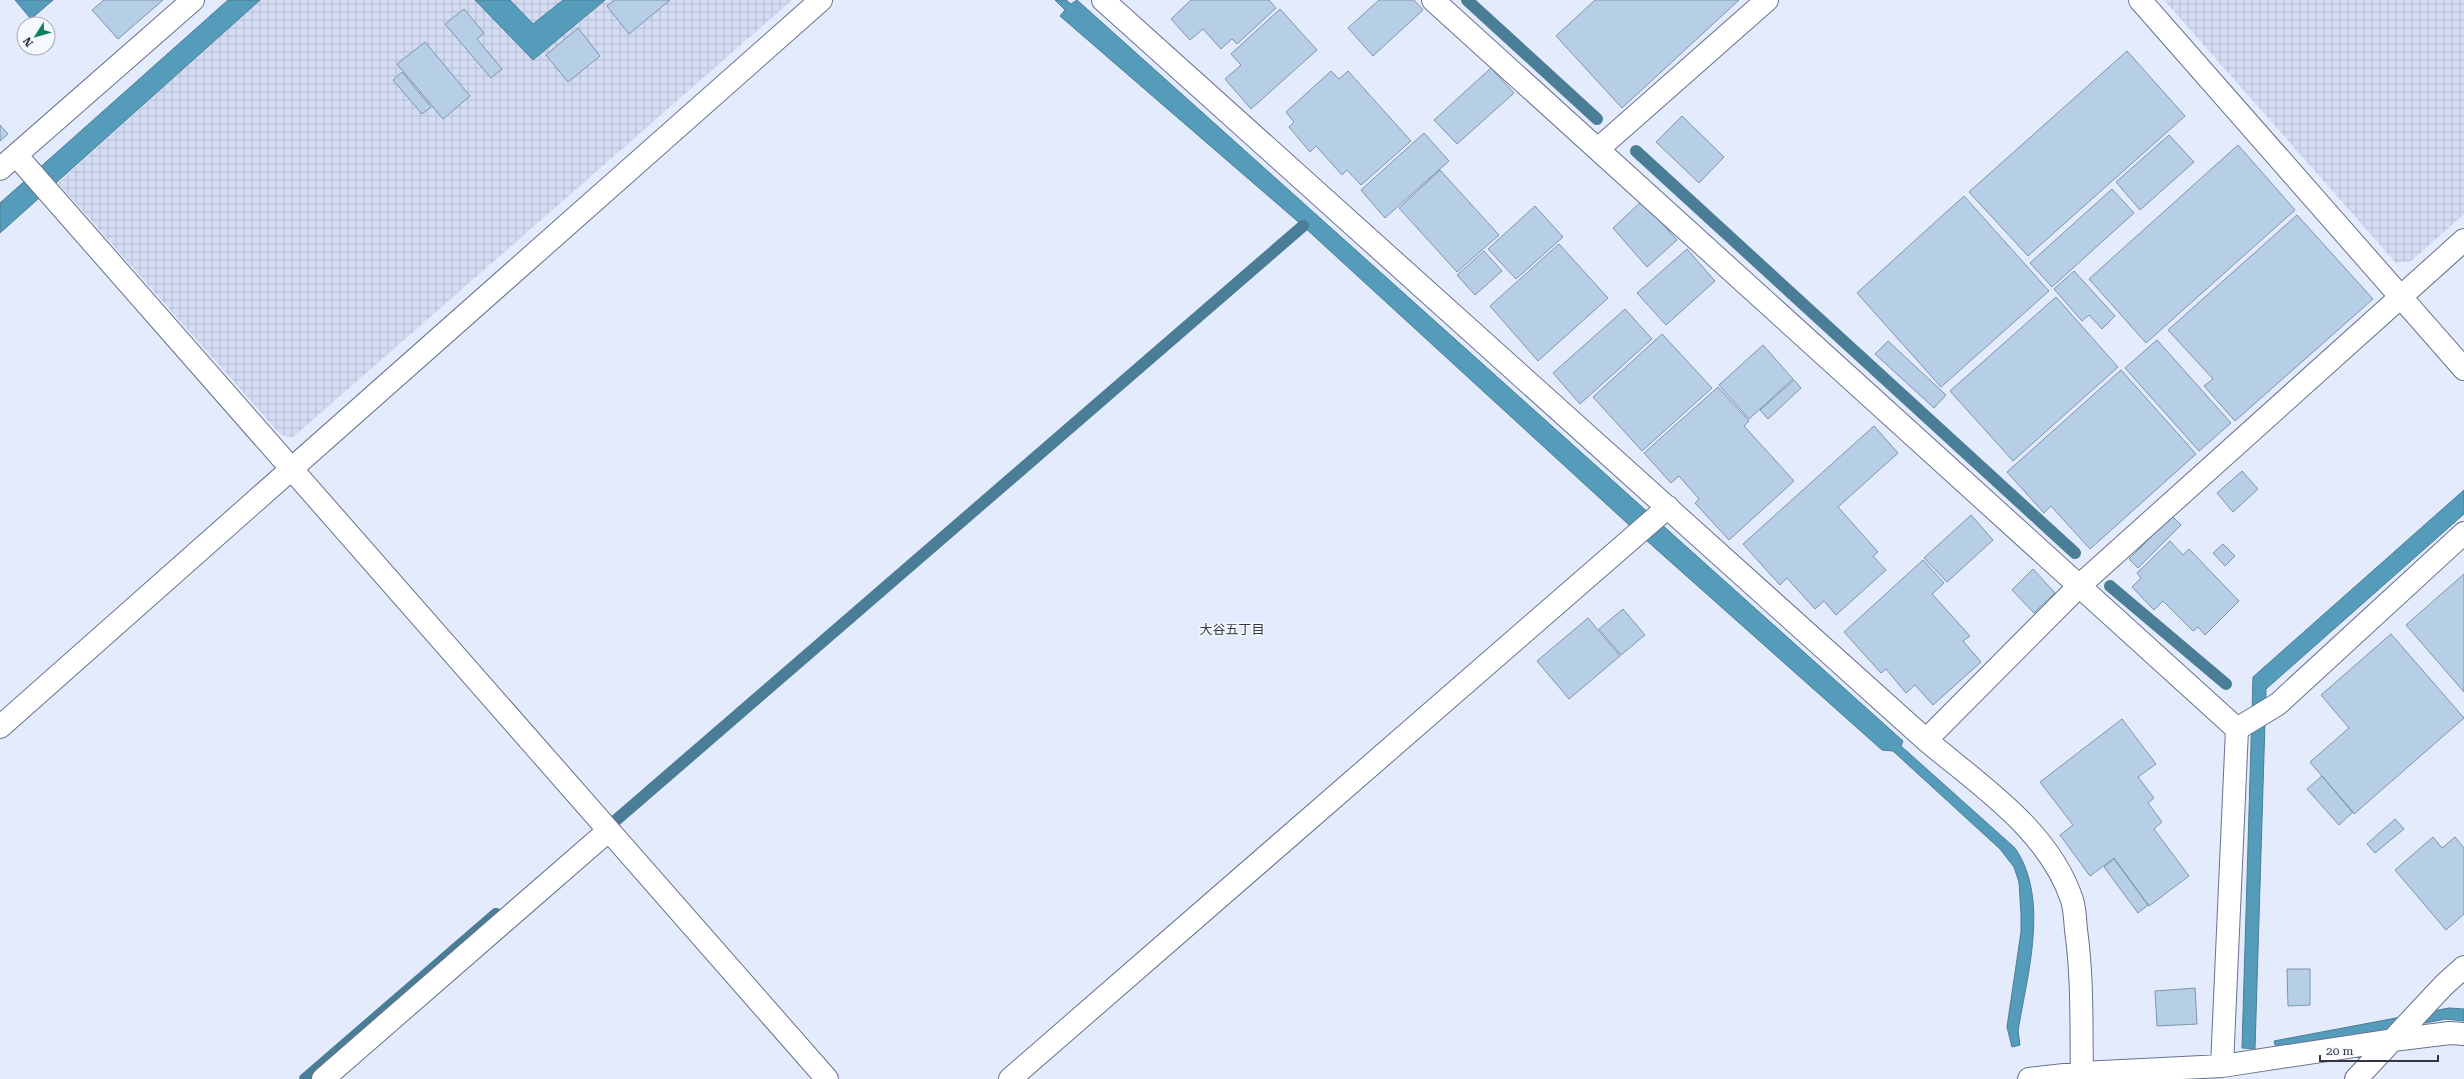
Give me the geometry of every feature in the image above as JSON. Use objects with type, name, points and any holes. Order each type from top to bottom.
[{"type":"street","points":[[0,169],[23,162],[193,0]]},
{"type":"street","points":[[0,727],[821,0]]},
{"type":"street","points":[[1103,0],[1926,740],[2018,818],[2041,844],[2060,874],[2072,901],[2079,948],[2082,1076]]},
{"type":"street","points":[[1433,0],[2237,728]]},
{"type":"street","points":[[1598,149],[1767,0]]},
{"type":"street","points":[[2140,0],[2464,369]]},
{"type":"street","points":[[23,162],[293,468],[608,832],[827,1079]]},
{"type":"street","points":[[1926,740],[2079,586],[2464,240]]},
{"type":"street","points":[[1010,1079],[1668,507]]},
{"type":"street","points":[[2237,728],[2278,704],[2464,533]]},
{"type":"street","points":[[2222,1066],[2237,728]]},
{"type":"street","points":[[323,1079],[608,832]]},
{"type":"street","points":[[2356,1079],[2422,1008],[2464,967]]},
{"type":"street","points":[[2030,1079],[2222,1066],[2397,1035],[2450,1033],[2464,1034]]},
{"type":"shaded area","points":[[260,0],[475,0],[533,60],[605,0],[792,0],[293,437],[281,435],[58,183]]},
{"type":"shaded area","points":[[510,0],[563,0],[533,24]]},
{"type":"shaded area","points":[[2164,0],[2464,0],[2464,214],[2411,261],[2396,263]]},
{"type":"water","points":[[15,0],[53,0],[34,16],[28,16]]},
{"type":"water","points":[[228,0],[260,0],[0,233],[0,203]]},
{"type":"water","points":[[475,0],[510,0],[533,24],[563,0],[605,0],[533,60]]},
{"type":"water","points":[[1055,0],[1066,0],[1071,4],[1077,0],[1903,741],[1901,746],[2015,848],[2026,868],[2032,890],[2034,914],[2030,962],[2018,1031],[2020,1045],[2012,1047],[2007,1027],[2021,932],[2019,882],[2014,867],[2000,849],[1893,751],[1882,750],[1628,524],[1303,226],[1060,16],[1065,10]]},
{"type":"water","points":[[2464,490],[2464,514],[2266,689],[2255,1049],[2242,1048],[2253,677]]},
{"type":"water","points":[[2449,1008],[2464,1009],[2464,1021],[2446,1019],[2277,1051],[2274,1041]]},
{"type":"building","points":[[104,0],[163,0],[118,39],[92,10]]},
{"type":"building","points":[[615,0],[670,0],[629,34],[607,6]]},
{"type":"building","points":[[1191,0],[1269,0],[1276,8],[1237,44],[1232,39],[1221,49],[1203,29],[1190,40],[1171,19]]},
{"type":"building","points":[[1379,0],[1414,0],[1423,10],[1373,56],[1348,28]]},
{"type":"building","points":[[1595,0],[1739,0],[1622,108],[1556,36]]},
{"type":"building","points":[[464,9],[484,33],[477,39],[502,69],[491,78],[445,24]]},
{"type":"building","points":[[1280,9],[1317,50],[1251,109],[1225,79],[1241,65],[1231,54]]},
{"type":"building","points":[[578,28],[600,56],[568,82],[546,55]]},
{"type":"building","points":[[425,42],[470,96],[443,119],[397,64]]},
{"type":"building","points":[[2127,51],[2185,116],[2028,256],[1969,192]]},
{"type":"building","points":[[1491,68],[1514,93],[1457,144],[1434,120]]},
{"type":"building","points":[[1331,71],[1339,79],[1348,71],[1411,141],[1361,185],[1347,170],[1342,175],[1316,146],[1310,152],[1289,127],[1294,122],[1286,112]]},
{"type":"building","points":[[402,72],[431,107],[422,114],[393,80]]},
{"type":"building","points":[[1682,116],[1724,157],[1699,183],[1656,142]]},
{"type":"building","points":[[0,125],[8,134],[0,141]]},
{"type":"building","points":[[1424,133],[1449,161],[1385,218],[1361,190]]},
{"type":"building","points":[[2169,135],[2194,162],[2140,210],[2116,182]]},
{"type":"building","points":[[2238,145],[2295,210],[2146,343],[2089,279]]},
{"type":"building","points":[[1440,170],[1499,235],[1457,272],[1399,208]]},
{"type":"building","points":[[2112,189],[2134,213],[2052,287],[2030,263]]},
{"type":"building","points":[[1964,196],[2049,291],[1941,387],[1857,293]]},
{"type":"building","points":[[1642,201],[1677,240],[1647,267],[1613,228]]},
{"type":"building","points":[[1535,206],[1563,237],[1516,279],[1488,249]]},
{"type":"building","points":[[2297,215],[2373,299],[2235,421],[2204,386],[2213,379],[2168,330]]},
{"type":"building","points":[[1559,244],[1608,298],[1538,361],[1490,306]]},
{"type":"building","points":[[1687,249],[1715,281],[1666,325],[1637,293]]},
{"type":"building","points":[[1484,251],[1502,271],[1475,295],[1457,275]]},
{"type":"building","points":[[2074,271],[2115,316],[2102,329],[2089,315],[2082,321],[2054,289]]},
{"type":"building","points":[[2056,297],[2118,367],[2013,461],[1950,391]]},
{"type":"building","points":[[1625,309],[1652,339],[1580,404],[1553,373]]},
{"type":"building","points":[[1662,334],[1712,388],[1642,451],[1593,397]]},
{"type":"building","points":[[2157,340],[2231,423],[2199,451],[2125,368]]},
{"type":"building","points":[[1888,341],[1946,395],[1934,408],[1875,354]]},
{"type":"building","points":[[1763,345],[1793,379],[1749,419],[1719,385]]},
{"type":"building","points":[[2121,370],[2196,454],[2090,549],[2051,506],[2044,513],[2007,472]]},
{"type":"building","points":[[1794,380],[1801,388],[1768,419],[1760,410]]},
{"type":"building","points":[[1718,387],[1749,421],[1744,426],[1794,481],[1729,540],[1695,503],[1699,499],[1679,476],[1671,483],[1644,453]]},
{"type":"building","points":[[1874,426],[1898,453],[1838,507],[1878,552],[1873,556],[1886,570],[1836,615],[1824,601],[1815,609],[1787,578],[1780,585],[1743,544]]},
{"type":"building","points":[[2242,471],[2258,489],[2233,512],[2217,493]]},
{"type":"building","points":[[1971,515],[1993,540],[1947,582],[1924,558]]},
{"type":"building","points":[[2172,516],[2181,525],[2138,568],[2129,559]]},
{"type":"building","points":[[2170,541],[2183,555],[2189,549],[2239,601],[2205,635],[2198,627],[2193,631],[2163,601],[2154,610],[2132,587],[2141,578],[2137,573]]},
{"type":"building","points":[[2223,544],[2235,556],[2225,566],[2213,553]]},
{"type":"building","points":[[1923,560],[1944,583],[1932,594],[1970,636],[1963,641],[1981,662],[1933,705],[1915,685],[1906,693],[1886,669],[1881,673],[1844,632]]},
{"type":"building","points":[[2033,569],[2055,593],[2034,613],[2012,590]]},
{"type":"building","points":[[2464,574],[2464,692],[2406,625]]},
{"type":"building","points":[[1623,609],[1645,635],[1621,655],[1599,629]]},
{"type":"building","points":[[1588,618],[1620,656],[1569,699],[1537,661]]},
{"type":"building","points":[[2391,634],[2464,718],[2354,814],[2310,762],[2349,728],[2321,695]]},
{"type":"building","points":[[2122,719],[2156,764],[2138,777],[2154,798],[2148,803],[2162,822],[2154,829],[2189,876],[2149,906],[2114,858],[2090,876],[2060,835],[2073,825],[2040,782]]},
{"type":"building","points":[[2322,776],[2353,812],[2339,825],[2307,789]]},
{"type":"building","points":[[2395,819],[2404,829],[2375,853],[2367,844]]},
{"type":"building","points":[[2433,837],[2442,848],[2455,837],[2464,848],[2464,914],[2446,930],[2395,870]]},
{"type":"building","points":[[2114,859],[2148,905],[2138,913],[2104,867]]},
{"type":"building","points":[[2287,969],[2310,969],[2310,1005],[2288,1006]]},
{"type":"building","points":[[2195,988],[2197,1024],[2157,1026],[2155,991]]},
{"type":"waterway","points":[[1467,0],[1597,119]]},
{"type":"waterway","points":[[1636,151],[2075,553]]},
{"type":"waterway","points":[[615,821],[1303,226]]},
{"type":"waterway","points":[[2110,586],[2226,684]]},
{"type":"waterway","points":[[305,1079],[496,914]]},
{"type":"district","name":"大谷五丁目","points":[[1232,629]]}]
